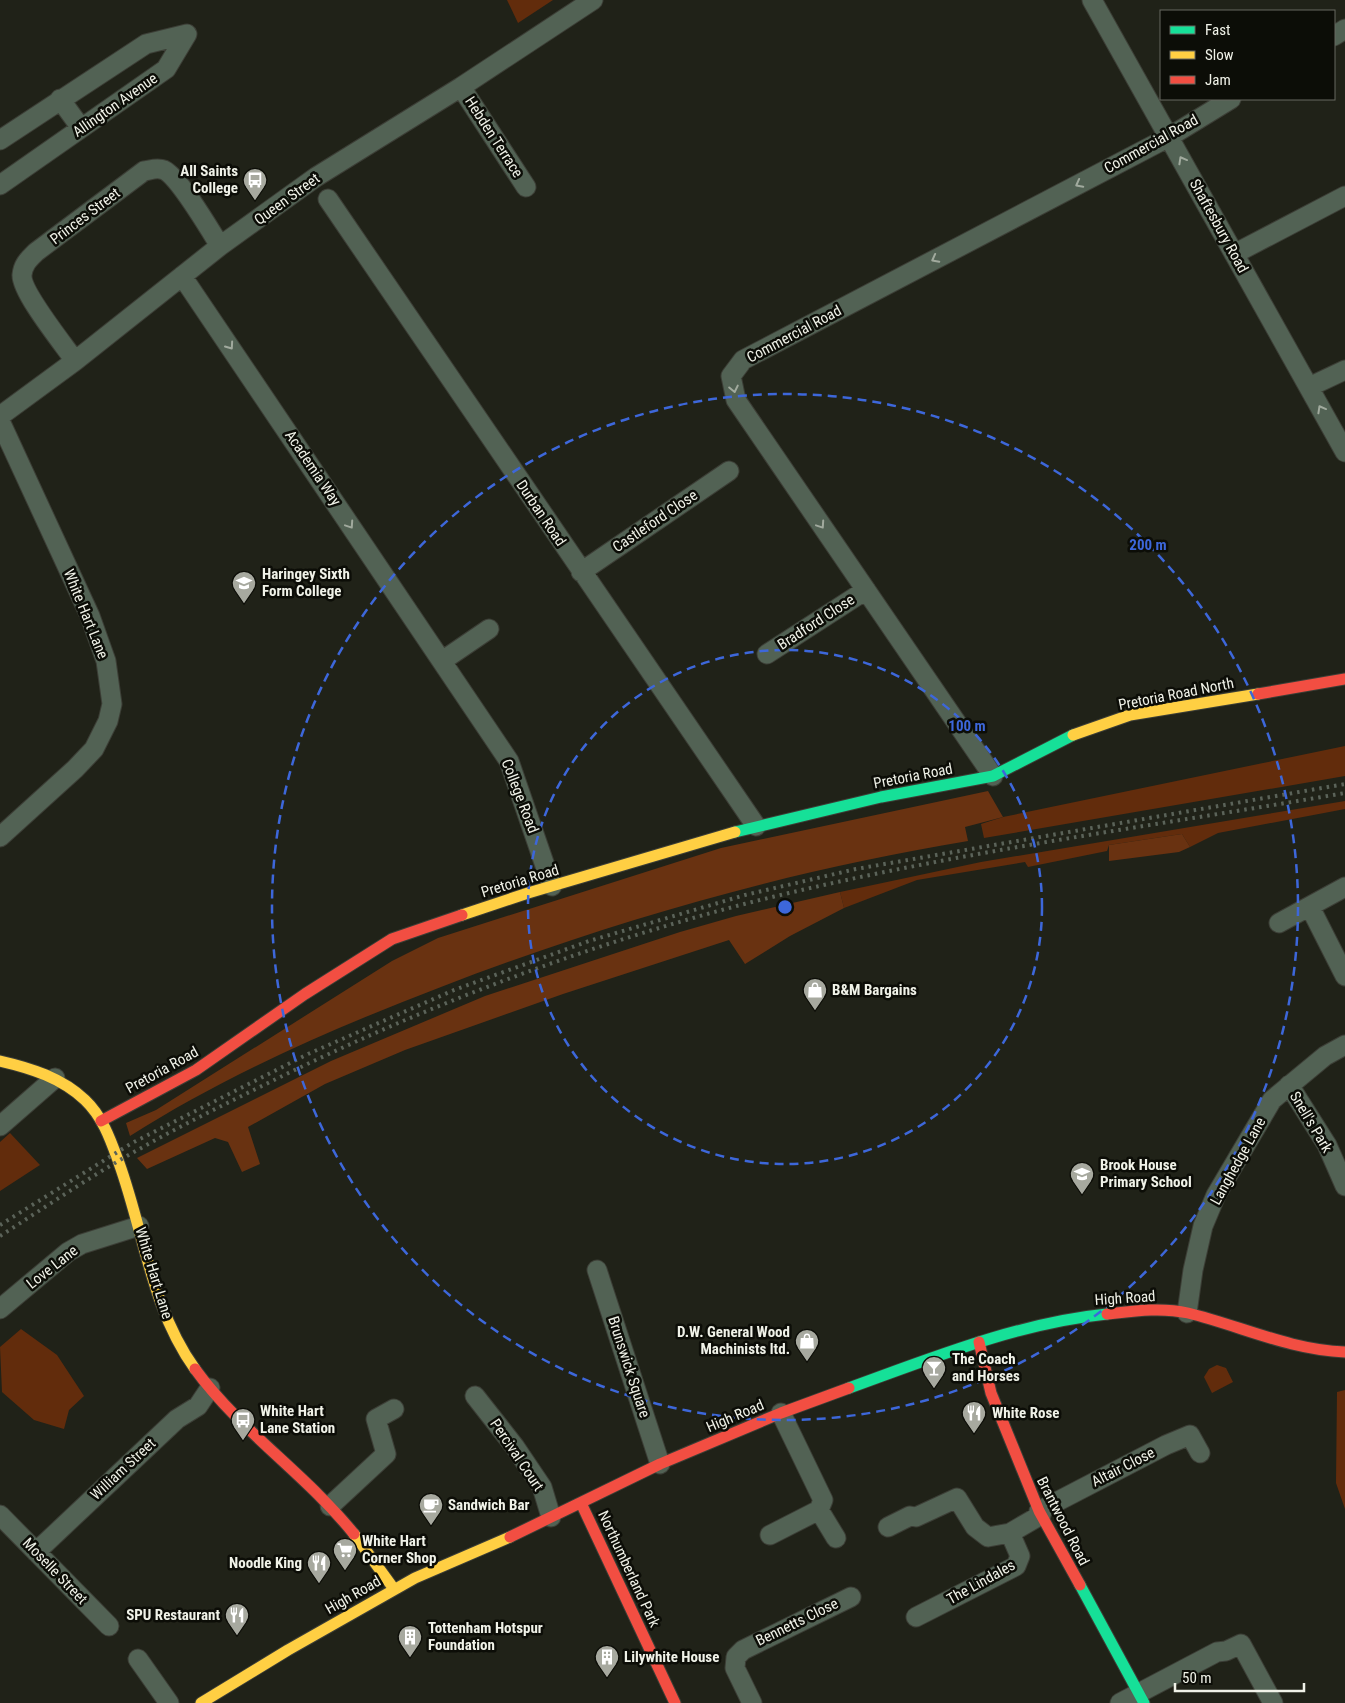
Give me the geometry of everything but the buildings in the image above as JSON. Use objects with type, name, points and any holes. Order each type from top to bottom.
[{"type":"street","name":"Shaftesbury Road","points":[[1092,0],[1345,452]]},
{"type":"street","name":"Queen Street","points":[[0,416],[75,361],[220,246],[345,158],[461,87],[591,2]]},
{"type":"street","name":"Allington Avenue","points":[[0,140],[146,44],[187,34],[166,69],[0,185]]},
{"type":"street","name":"Hebden Terrace","points":[[461,87],[526,188]]},
{"type":"street","points":[[60,100],[81,128]]},
{"type":"street","name":"Commercial Road","points":[[993,776],[736,400],[731,376],[743,360],[1169,136],[1229,100]]},
{"type":"street","name":"Princes Street","points":[[75,361],[29,296],[22,276],[25,263],[36,252],[144,171],[157,168],[165,170],[176,180],[220,246]]},
{"type":"street","points":[[1234,254],[1345,196]]},
{"type":"street","name":"Durban Road","points":[[328,199],[756,826]]},
{"type":"street","name":"Academia Way","points":[[182,276],[442,661]]},
{"type":"street","points":[[1309,387],[1345,370]]},
{"type":"street","name":"White Hart Lane","points":[[0,421],[90,616],[106,661],[112,704],[108,721],[94,749],[75,770],[0,837]]},
{"type":"street","name":"Castleford Close","points":[[581,572],[729,471]]},
{"type":"street","name":"Bradford Close","points":[[767,654],[866,590]]},
{"type":"street","points":[[442,661],[489,629]]},
{"type":"street","name":"College Road","points":[[442,661],[509,761],[552,886]]},
{"type":"street","name":"Pretoria Road North","points":[[993,776],[1078,733],[1130,715],[1345,680]]},
{"type":"street","name":"Pretoria Road","points":[[101,1121],[196,1070],[305,994],[392,938],[552,886],[756,826],[882,797],[993,776]]},
{"type":"street","points":[[1279,923],[1345,887]]},
{"type":"street","points":[[1310,906],[1345,976]]},
{"type":"street","name":"Langhedge Lane","points":[[1187,1313],[1193,1270],[1204,1226],[1216,1195],[1272,1100],[1325,1056],[1345,1045]]},
{"type":"street","name":"White Hart Lane","points":[[0,1061],[29,1068],[55,1078],[84,1100],[101,1121],[122,1169],[152,1279],[170,1328],[187,1358],[210,1388],[330,1506],[367,1550],[394,1589]]},
{"type":"street","points":[[0,1126],[55,1078]]},
{"type":"street","name":"Snell's Park","points":[[1289,1084],[1327,1146],[1345,1186]]},
{"type":"street","name":"Love Lane","points":[[0,1309],[68,1252],[82,1244],[139,1226]]},
{"type":"street","name":"Brunswick Square","points":[[597,1270],[660,1464]]},
{"type":"street","name":"High Road","points":[[201,1703],[394,1589],[552,1517],[660,1464],[781,1413],[916,1362],[979,1342],[1074,1317],[1134,1310],[1187,1313],[1321,1351],[1345,1352]]},
{"type":"street","name":"Brantwood Road","points":[[979,1342],[996,1406],[1040,1513],[1142,1698]]},
{"type":"street","name":"William Street","points":[[36,1552],[177,1419],[198,1406],[210,1388]]},
{"type":"street","name":"Percival Court","points":[[475,1396],[515,1446],[542,1487],[552,1517]]},
{"type":"street","points":[[330,1506],[386,1454],[376,1419],[394,1409]]},
{"type":"street","points":[[770,1535],[819,1510],[823,1500],[781,1413]]},
{"type":"street","name":"Altair Close","points":[[1040,1513],[1127,1464],[1190,1435],[1200,1454]]},
{"type":"street","points":[[888,1527],[910,1516],[916,1517],[957,1498],[981,1534],[995,1537],[1010,1533],[1040,1513]]},
{"type":"street","name":"Northumberland Park","points":[[581,1502],[675,1703]]},
{"type":"street","points":[[819,1510],[836,1538]]},
{"type":"street","name":"Moselle Street","points":[[4,1526],[36,1552],[109,1626]]},
{"type":"street","name":"The Lindales","points":[[916,1617],[1016,1566],[1020,1556],[1010,1533]]},
{"type":"street","name":"Bennetts Close","points":[[752,1703],[735,1668],[736,1657],[743,1650],[851,1597]]},
{"type":"street","points":[[1120,1703],[1142,1698],[1216,1652],[1226,1651],[1241,1644],[1273,1703]]},
{"type":"street","points":[[138,1659],[169,1703]]},
{"type":"shaded area","points":[[507,0],[553,0],[518,23]]},
{"type":"shaded area","points":[[1345,746],[1345,776],[984,838],[981,824],[1003,817]]},
{"type":"shaded area","points":[[988,791],[1003,817],[965,827],[968,841],[833,867],[701,900],[505,963],[321,1036],[204,1092],[130,1136],[126,1123],[156,1110],[392,961],[438,938],[721,848]]},
{"type":"shaded area","points":[[1345,801],[1345,809],[1218,833],[1190,847],[1182,834],[1109,845],[1107,851],[1028,867],[1025,862],[917,880],[844,908],[840,892],[981,862]]},
{"type":"shaded area","points":[[1182,834],[1190,847],[1179,852],[1109,861],[1109,845]]},
{"type":"shaded area","points":[[840,892],[844,908],[790,936],[745,964],[729,940],[563,994],[405,1050],[325,1084],[248,1127],[260,1164],[242,1172],[228,1142],[215,1138],[147,1169],[137,1158],[331,1061],[485,996],[680,932],[736,916]]},
{"type":"shaded area","points":[[10,1133],[40,1165],[0,1191],[0,1142]]},
{"type":"shaded area","points":[[21,1329],[57,1355],[84,1396],[69,1410],[64,1429],[34,1420],[2,1392],[0,1347]]},
{"type":"shaded area","points":[[1217,1365],[1226,1368],[1233,1382],[1212,1393],[1204,1377],[1209,1369]]},
{"type":"shaded area","points":[[1345,1390],[1345,1509],[1336,1483],[1337,1392]]},
{"type":"railway","points":[[0,1225],[132,1143],[308,1054],[454,990],[589,941],[745,895],[856,869],[1345,784]]},
{"type":"railway","points":[[0,1236],[100,1172],[217,1108],[326,1055],[385,1029],[505,980],[566,958],[690,919],[752,902],[899,869],[1047,842],[1345,793]]},
{"type":"traffic: fast","points":[[735,832],[881,797],[993,776],[1073,735]]},
{"type":"traffic: fast","points":[[849,1388],[1008,1333],[1041,1325],[1107,1314]]},
{"type":"traffic: fast","points":[[1080,1585],[1144,1703]]},
{"type":"traffic: slow","points":[[1073,735],[1130,715],[1258,694]]},
{"type":"traffic: slow","points":[[462,915],[528,893],[735,832]]},
{"type":"traffic: slow","points":[[0,1061],[23,1067],[56,1080],[76,1092],[97,1114],[113,1146],[128,1189],[158,1295],[168,1321],[195,1369]]},
{"type":"traffic: slow","points":[[354,1534],[394,1589]]},
{"type":"traffic: slow","points":[[201,1703],[288,1650],[415,1578],[510,1537]]},
{"type":"traffic: jam","points":[[1258,694],[1345,679]]},
{"type":"traffic: jam","points":[[101,1121],[196,1070],[305,994],[392,939],[462,915]]},
{"type":"traffic: jam","points":[[1107,1314],[1148,1310],[1178,1311],[1305,1347],[1345,1352]]},
{"type":"traffic: jam","points":[[979,1342],[991,1393],[1039,1511],[1080,1585]]},
{"type":"traffic: jam","points":[[195,1369],[252,1433],[315,1492],[354,1534]]},
{"type":"traffic: jam","points":[[510,1537],[660,1464],[781,1413],[849,1388]]},
{"type":"traffic: jam","points":[[581,1503],[675,1703]]},
{"type":"place","name":"All Saints College","points":[[255,201]]},
{"type":"place","name":"Haringey Sixth Form College","points":[[244,604]]},
{"type":"place","name":"B&M Bargains","points":[[815,1011]]},
{"type":"place","name":"Brook House Primary School","points":[[1082,1195]]},
{"type":"place","name":"D.W. General Wood Machinists ltd.","points":[[807,1362]]},
{"type":"place","name":"The Coach and Horses","points":[[934,1389]]},
{"type":"place","name":"White Rose","points":[[974,1434]]},
{"type":"place","name":"White Hart Lane Station","points":[[243,1441]]},
{"type":"place","name":"Sandwich Bar","points":[[431,1526]]},
{"type":"place","name":"White Hart Corner Shop","points":[[345,1571]]},
{"type":"place","name":"Noodle King","points":[[319,1584]]},
{"type":"place","name":"SPU Restaurant","points":[[237,1636]]},
{"type":"place","name":"Tottenham Hotspur Foundation","points":[[410,1658]]},
{"type":"place","name":"Lilywhite House","points":[[607,1678]]}]
